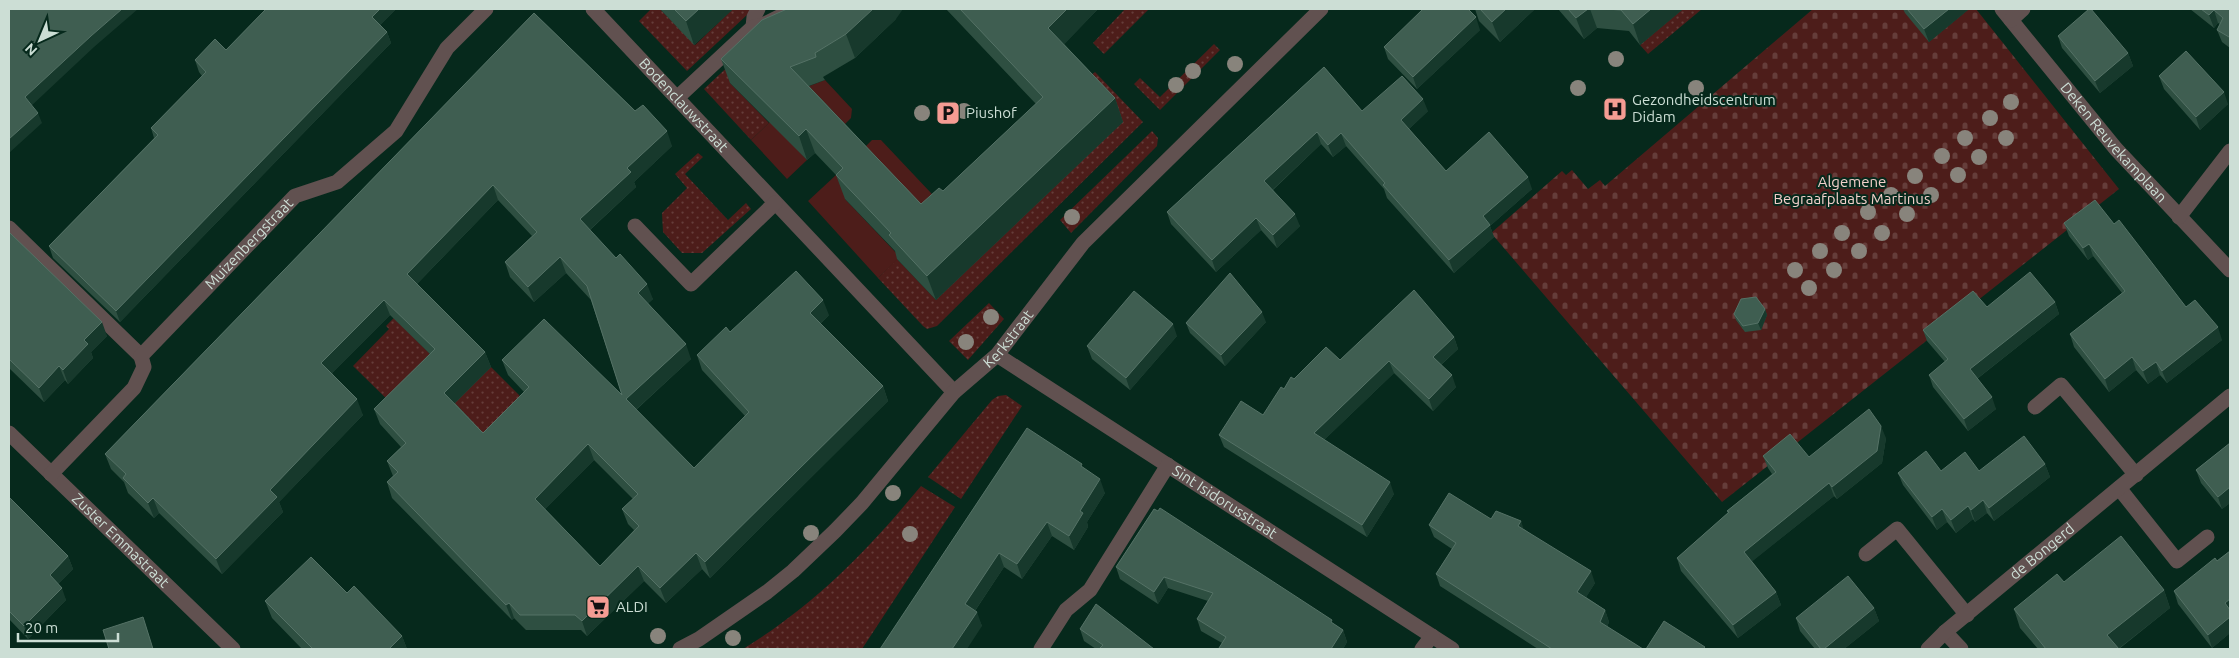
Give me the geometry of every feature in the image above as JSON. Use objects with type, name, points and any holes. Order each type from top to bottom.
[{"type":"street","name":"Muizenbergstraat","points":[[141,356],[296,196],[337,182],[396,130],[447,48],[486,9]]},
{"type":"street","name":"Bodenclauwstraat","points":[[593,9],[954,392]]},
{"type":"street","points":[[753,27],[754,17],[758,9]]},
{"type":"street","points":[[678,97],[753,27],[763,25],[794,9]]},
{"type":"street","name":"Kerkstraat","points":[[680,649],[730,619],[793,571],[862,503],[954,392],[997,355],[1083,243],[1321,9]]},
{"type":"street","points":[[2007,14],[2023,9]]},
{"type":"street","name":"Deken Reuvekamplaan","points":[[2007,14],[2116,149],[2230,270]]},
{"type":"street","points":[[2180,217],[2230,151]]},
{"type":"street","points":[[635,226],[691,284],[775,203]]},
{"type":"street","points":[[9,228],[141,356],[144,367],[134,388],[52,474]]},
{"type":"street","name":"Sint Isidorusstraat","points":[[997,355],[1452,649]]},
{"type":"street","points":[[2035,407],[2061,385],[2136,475]]},
{"type":"street","name":"de Bongerd","points":[[1928,649],[1945,632],[2230,396]]},
{"type":"street","name":"Zuster Emmastraat","points":[[9,434],[232,649]]},
{"type":"street","points":[[1041,649],[1066,610],[1090,590],[1168,465]]},
{"type":"street","points":[[2119,488],[2177,561],[2207,536]]},
{"type":"street","points":[[1866,554],[1897,529],[1966,615]]},
{"type":"street","points":[[1945,632],[1961,649]]},
{"type":"street","points":[[1422,649],[1432,636]]},
{"type":"green space","points":[[651,9],[660,9],[695,45],[733,9],[751,9],[748,14],[687,71],[639,21]]},
{"type":"green space","points":[[1125,9],[1149,9],[1104,54],[1093,43]]},
{"type":"green space","points":[[1683,9],[1702,9],[1648,54],[1640,45]]},
{"type":"green space","name":"Algemene Begraafplaats Martinus","points":[[1813,9],[1911,9],[1929,42],[1969,9],[1976,9],[2119,189],[1722,502],[1491,233],[1562,171],[1566,175],[1572,170],[1588,189],[1600,180],[1605,186]]},
{"type":"green space","points":[[766,31],[730,83],[769,123],[751,140],[704,89]]},
{"type":"green space","points":[[1214,44],[1220,50],[1160,110],[1134,84],[1140,78],[1160,97]]},
{"type":"green space","points":[[1095,72],[1143,122],[937,326],[927,329],[878,278],[897,259],[936,300],[1084,81]]},
{"type":"green space","points":[[825,80],[852,109],[851,118],[838,131],[804,88]]},
{"type":"green space","points":[[771,121],[807,160],[787,179],[751,140]]},
{"type":"green space","points":[[1152,131],[1158,138],[1157,146],[1071,233],[1060,220]]},
{"type":"green space","points":[[872,140],[881,140],[948,211],[930,228],[865,147]]},
{"type":"green space","points":[[698,153],[703,157],[685,174],[728,220],[746,203],[751,209],[702,253],[682,253],[663,232],[662,213],[687,188],[675,174]]},
{"type":"green space","points":[[836,175],[852,192],[845,199],[900,257],[878,278],[808,201]]},
{"type":"green space","points":[[417,294],[414,338],[467,390],[491,367],[530,406],[489,448],[396,408],[353,366],[389,329],[386,326]]},
{"type":"green space","points":[[989,303],[1004,319],[968,360],[949,341]]},
{"type":"green space","points":[[1006,395],[1022,406],[961,499],[928,477],[992,400],[998,396]]},
{"type":"green space","points":[[921,486],[955,507],[862,649],[743,649],[794,614],[839,575],[881,532]]},
{"type":"building","points":[[9,9],[122,9],[25,97],[38,113],[9,139]]},
{"type":"building","points":[[266,9],[380,9],[372,17],[387,32],[116,311],[49,246],[158,135],[151,128],[206,72],[195,60],[215,39],[226,50]]},
{"type":"building","points":[[674,9],[699,9],[686,21]]},
{"type":"building","points":[[787,9],[873,9],[846,34],[815,53],[816,57],[790,67],[921,204],[939,188],[943,191],[1043,97],[960,9],[1067,9],[1048,28],[1115,98],[927,276],[889,235],[891,233],[836,175],[843,168],[806,129],[799,136],[721,59],[762,20]]},
{"type":"building","points":[[1423,9],[1468,9],[1476,17],[1413,77],[1384,47]]},
{"type":"building","points":[[1480,9],[1506,9],[1492,22]]},
{"type":"building","points":[[1568,9],[1588,9],[1576,18]]},
{"type":"building","points":[[1606,9],[1651,9],[1633,24],[1621,10]]},
{"type":"building","points":[[1907,9],[1949,9],[1924,29]]},
{"type":"building","points":[[2089,9],[2128,53],[2095,81],[2058,36]]},
{"type":"building","points":[[2201,9],[2230,9],[2229,37],[2217,30],[2223,18],[2214,10],[2209,15]]},
{"type":"building","points":[[534,13],[635,111],[643,105],[667,131],[627,168],[631,172],[580,219],[616,258],[620,254],[647,284],[638,293],[686,344],[626,399],[694,468],[749,412],[697,355],[726,327],[730,332],[796,271],[823,300],[810,313],[883,386],[705,562],[696,553],[660,588],[638,566],[582,621],[575,615],[520,615],[509,603],[506,605],[387,482],[398,472],[387,461],[406,443],[374,409],[435,349],[384,300],[321,363],[357,399],[270,490],[277,497],[216,559],[153,498],[148,503],[123,478],[126,474],[105,454]],"holes":[[[493,185],[537,232],[505,262],[528,287],[560,257],[587,286],[622,395],[544,319],[502,360],[529,387],[483,433],[444,393],[485,352],[407,274]],[[588,444],[638,494],[622,509],[639,526],[600,566],[535,499]]]},
{"type":"building","points":[[2186,51],[2224,92],[2196,117],[2159,76]]},
{"type":"building","points":[[1324,67],[1362,111],[1402,76],[1423,99],[1401,120],[1446,171],[1489,132],[1528,177],[1483,216],[1490,225],[1449,260],[1383,185],[1385,183],[1341,133],[1328,145],[1317,132],[1264,181],[1295,214],[1273,235],[1256,218],[1212,260],[1167,212]]},
{"type":"building","points":[[2095,200],[2114,224],[2119,220],[2186,307],[2195,300],[2218,327],[2162,371],[2156,362],[2143,371],[2132,357],[2105,379],[2070,334],[2125,291],[2089,244],[2083,248],[2064,223]]},
{"type":"building","points":[[9,232],[102,322],[84,340],[88,344],[63,370],[59,366],[39,388],[9,359]]},
{"type":"building","points":[[2030,272],[2055,302],[1970,369],[1992,397],[1964,419],[1929,375],[1948,359],[1923,330],[1973,291],[1987,307]]},
{"type":"building","points":[[1230,273],[1262,312],[1221,355],[1186,323]]},
{"type":"building","points":[[1414,290],[1454,337],[1433,357],[1452,375],[1429,399],[1389,361],[1314,433],[1390,482],[1362,525],[1219,435],[1241,401],[1263,415],[1281,387],[1284,389],[1291,377],[1294,379],[1326,347],[1340,360]]},
{"type":"building","points":[[1134,291],[1173,324],[1126,378],[1087,346]]},
{"type":"building","points":[[1756,297],[1765,309],[1758,323],[1743,326],[1734,314],[1741,299]]},
{"type":"building","points":[[1869,409],[1881,426],[1877,451],[1832,487],[1829,483],[1744,552],[1776,592],[1733,625],[1677,558],[1729,512],[1727,511],[1776,472],[1763,456],[1790,434],[1809,457]]},
{"type":"building","points":[[1027,428],[1082,464],[1081,466],[1100,479],[1080,511],[1083,513],[1069,536],[1047,522],[1017,564],[999,553],[965,604],[977,612],[952,649],[880,649]]},
{"type":"building","points":[[2024,436],[2045,464],[1989,508],[1983,500],[1971,510],[1968,506],[1951,520],[1942,509],[1932,517],[1898,473],[1926,451],[1941,471],[1965,452],[1979,471]]},
{"type":"building","points":[[2230,443],[2230,487],[2218,497],[2196,470]]},
{"type":"building","points":[[1449,493],[1491,519],[1496,511],[1521,521],[1518,526],[1591,571],[1577,592],[1605,610],[1600,622],[1643,649],[1552,649],[1436,574],[1456,543],[1429,525]]},
{"type":"building","points":[[9,497],[68,556],[50,575],[62,588],[24,626],[9,611]]},
{"type":"building","points":[[1160,508],[1332,620],[1331,622],[1343,630],[1331,649],[1220,649],[1226,637],[1197,619],[1213,593],[1164,577],[1154,592],[1116,567],[1154,509],[1158,511]]},
{"type":"building","points":[[2121,536],[2164,590],[2107,635],[2119,649],[2046,649],[2014,609],[2057,574],[2064,582]]},
{"type":"building","points":[[2230,551],[2230,599],[2225,603],[2230,610],[2230,617],[2208,635],[2174,591],[2215,558],[2217,561]]},
{"type":"building","points":[[311,557],[347,593],[354,586],[402,636],[389,649],[313,649],[265,601]]},
{"type":"building","points":[[1848,576],[1874,608],[1824,649],[1821,649],[1796,618]]},
{"type":"building","points":[[1096,604],[1154,649],[1099,649],[1103,645],[1080,629]]},
{"type":"building","points":[[143,617],[153,649],[109,649],[103,630]]},
{"type":"building","points":[[1664,621],[1705,647],[1703,649],[1646,649]]},
{"type":"place","name":"Gezondheidscentrum Didam","points":[[1615,109]]},
{"type":"place","name":"Piushof","points":[[948,113]]},
{"type":"place","name":"ALDI","points":[[598,607]]}]
